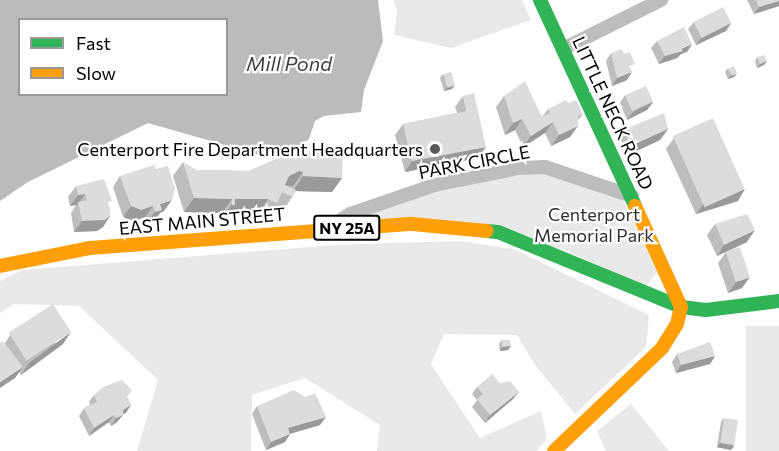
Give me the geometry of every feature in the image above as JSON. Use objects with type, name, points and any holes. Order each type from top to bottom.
[{"type":"main road","name":"LITTLE NECK ROAD","points":[[540,0],[681,307]]},
{"type":"main road","name":"EAST MAIN STREET","points":[[0,266],[90,248],[412,224],[498,232],[681,307]]},
{"type":"main road","name":"NY 25A","points":[[681,307],[706,310],[779,301]]},
{"type":"main road","points":[[554,451],[662,348],[676,324],[681,307]]},
{"type":"street","points":[[563,49],[661,0]]},
{"type":"street","name":"PARK CIRCLE","points":[[326,229],[350,214],[434,185],[519,168],[545,167],[632,196]]},
{"type":"green space","points":[[393,0],[522,0],[531,20],[451,48],[394,35],[397,10]]},
{"type":"green space","name":"Centerport Memorial Park","points":[[542,171],[622,198],[657,272],[646,287],[562,249],[349,218],[432,189]]},
{"type":"green space","points":[[459,241],[514,249],[649,315],[646,347],[575,414],[535,365],[517,335],[444,334],[431,364],[480,438],[541,411],[547,439],[536,451],[377,451],[380,425],[305,378],[252,395],[251,451],[137,451],[158,380],[79,306],[14,304],[0,313],[0,281],[22,270],[334,245]]},
{"type":"green space","points":[[746,326],[779,326],[779,451],[746,451]]},
{"type":"green space","points":[[631,404],[669,451],[606,451],[597,431]]},
{"type":"water","name":"Mill Pond","points":[[0,0],[378,0],[383,41],[364,90],[361,112],[324,116],[315,121],[309,139],[295,152],[273,159],[148,123],[28,182],[0,201]]},
{"type":"building","points":[[756,0],[779,0],[779,1],[759,7]]},
{"type":"building","points":[[723,7],[731,23],[702,38],[694,22]]},
{"type":"building","points":[[684,27],[692,44],[681,48],[683,51],[665,56],[657,41]]},
{"type":"building","points":[[622,49],[624,54],[630,52],[635,64],[629,66],[632,72],[617,78],[611,53]]},
{"type":"building","points":[[764,55],[767,61],[760,64],[757,57]]},
{"type":"building","points":[[734,66],[737,73],[732,76],[728,68]]},
{"type":"building","points":[[451,72],[455,85],[447,88],[443,74]]},
{"type":"building","points":[[525,81],[542,117],[550,113],[548,109],[566,100],[568,103],[576,100],[583,114],[578,116],[578,126],[559,135],[553,122],[531,136],[522,119],[513,123],[504,96]]},
{"type":"building","points":[[646,86],[653,102],[632,111],[625,95]]},
{"type":"building","points":[[474,93],[486,147],[412,161],[403,124],[467,111],[463,96]]},
{"type":"building","points":[[664,113],[668,129],[637,143],[628,128]]},
{"type":"building","points":[[713,118],[745,189],[705,207],[673,136]]},
{"type":"building","points":[[298,150],[343,152],[342,178],[303,176],[303,172],[299,171],[289,176],[285,185],[296,190],[293,197],[282,192],[277,203],[268,199],[235,199],[235,205],[232,205],[232,199],[194,198],[183,162],[196,170],[249,171]]},
{"type":"building","points":[[154,165],[156,169],[168,166],[175,189],[172,200],[160,204],[162,210],[155,212],[153,206],[141,210],[131,206],[120,176]]},
{"type":"building","points":[[104,179],[112,201],[108,202],[110,216],[105,220],[82,221],[78,202],[87,200],[85,194],[78,195],[76,186]]},
{"type":"building","points":[[747,214],[755,230],[724,245],[715,224]]},
{"type":"building","points":[[740,247],[750,277],[736,282],[726,252]]},
{"type":"building","points":[[53,304],[71,332],[27,361],[9,333]]},
{"type":"building","points":[[502,340],[510,340],[511,346],[502,347]]},
{"type":"building","points":[[3,341],[23,367],[0,382],[0,343]]},
{"type":"building","points":[[710,342],[715,356],[681,365],[677,354]]},
{"type":"building","points":[[492,374],[500,383],[510,381],[519,392],[490,415],[477,399],[483,394],[477,387]]},
{"type":"building","points":[[122,380],[132,390],[127,397],[131,405],[123,410],[123,415],[116,418],[114,415],[94,428],[84,408],[97,402],[94,395],[103,387]]},
{"type":"building","points":[[294,390],[305,397],[315,393],[326,417],[288,428],[290,434],[271,442],[257,406]]},
{"type":"building","points":[[724,418],[738,420],[734,445],[721,443]]},
{"type":"traffic: fast","points":[[540,0],[635,206]]},
{"type":"traffic: fast","points":[[487,231],[498,232],[681,307],[706,310],[779,301]]},
{"type":"traffic: slow","points":[[554,451],[662,348],[677,324],[681,307],[635,206]]},
{"type":"traffic: slow","points":[[0,266],[90,248],[412,224],[487,231]]},
{"type":"place","name":"Centerport Fire Department Headquarters","points":[[435,149]]}]
